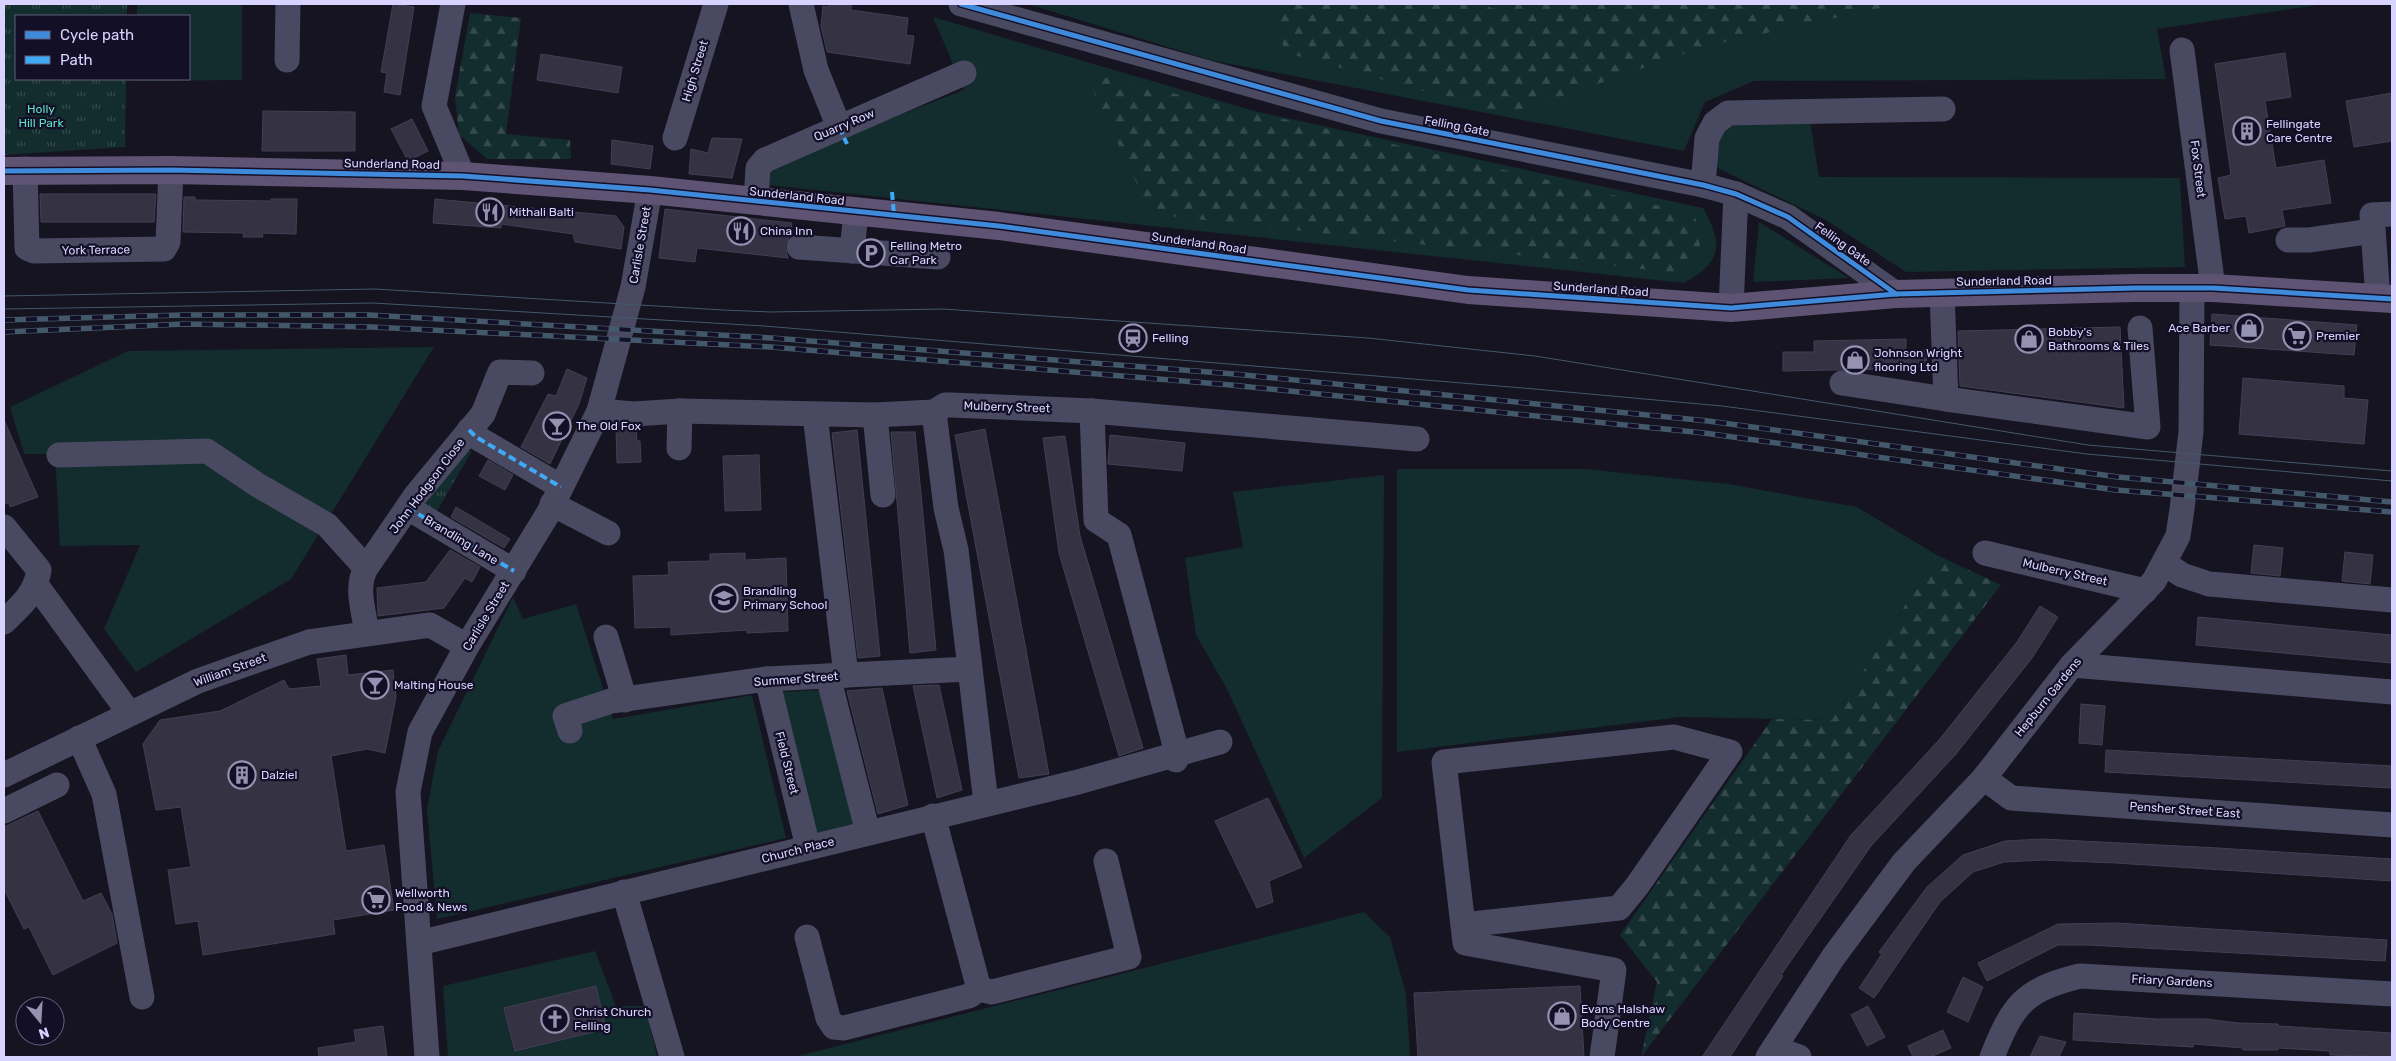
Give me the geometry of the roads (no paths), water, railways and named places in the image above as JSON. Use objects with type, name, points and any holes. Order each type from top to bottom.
[{"type":"main road","name":"Sunderland Road","points":[[14,170],[171,170],[462,176],[650,190],[999,226],[1468,290],[1731,308],[1942,292],[2203,288],[2385,299]]},
{"type":"street","points":[[287,60],[288,4]]},
{"type":"street","points":[[453,4],[434,106],[462,176]]},
{"type":"street","name":"High Street","points":[[675,138],[716,4]]},
{"type":"street","points":[[801,4],[816,70],[839,127]]},
{"type":"street","name":"Felling Gate","points":[[961,4],[996,9],[1381,121],[1703,185],[1736,194],[1788,216],[1896,294]]},
{"type":"street","name":"Fox Street","points":[[2182,50],[2203,288]]},
{"type":"street","name":"Quarry Row","points":[[756,202],[758,168],[765,160],[964,73]]},
{"type":"street","points":[[1703,185],[1707,138],[1715,123],[1728,113],[1943,109]]},
{"type":"street","name":"York Terrace","points":[[14,170],[27,248],[34,251],[164,249],[168,242],[171,170]]},
{"type":"street","name":"Carlisle Street","points":[[427,1057],[408,792],[420,732],[467,646],[514,571],[557,496],[599,410],[632,287],[650,190]]},
{"type":"street","points":[[1731,308],[1736,194]]},
{"type":"street","points":[[852,251],[856,212]]},
{"type":"street","points":[[2288,240],[2309,240],[2379,220],[2385,299]]},
{"type":"street","points":[[799,247],[938,257]]},
{"type":"street","name":"Hepburn Gardens","points":[[1771,1053],[1834,956],[1904,862],[1984,778],[2072,665],[2154,581],[2178,536],[2191,432],[2203,288]]},
{"type":"street","points":[[1942,292],[1946,399]]},
{"type":"street","points":[[1842,383],[2148,426],[2140,328]]},
{"type":"street","name":"John Hodgson Close","points":[[368,633],[361,598],[361,577],[366,568],[408,508],[483,414],[500,372],[532,373]]},
{"type":"street","name":"Mulberry Street","points":[[599,410],[634,414],[680,411],[875,415],[934,412],[945,405],[951,405],[1092,411],[1417,439]]},
{"type":"street","points":[[679,448],[680,411]]},
{"type":"street","points":[[1092,411],[1096,520],[1119,534],[1176,757]]},
{"type":"street","points":[[934,412],[946,508],[956,550],[986,804]]},
{"type":"street","points":[[815,415],[837,676],[868,832]]},
{"type":"street","points":[[875,415],[883,495]]},
{"type":"street","points":[[469,430],[608,534]]},
{"type":"street","points":[[59,455],[207,451],[256,484],[327,525],[366,568]]},
{"type":"street","name":"Brandling Lane","points":[[408,508],[514,571]]},
{"type":"street","points":[[4,527],[39,570],[37,586],[4,622]]},
{"type":"street","name":"Mulberry Street","points":[[1985,553],[2145,591]]},
{"type":"street","points":[[2164,563],[2182,575],[2209,584],[2392,600]]},
{"type":"street","points":[[37,586],[130,714]]},
{"type":"street","name":"William Street","points":[[4,775],[198,681],[309,642],[430,625],[467,646]]},
{"type":"street","points":[[606,637],[625,700]]},
{"type":"street","points":[[2072,665],[2392,692]]},
{"type":"street","name":"Summer Street","points":[[570,731],[565,716],[611,701],[767,679],[969,669]]},
{"type":"street","name":"Field Street","points":[[767,679],[808,848]]},
{"type":"street","points":[[1463,925],[1619,908],[1637,886],[1730,752],[1674,737],[1444,762],[1465,943],[1614,970],[1602,1057]]},
{"type":"street","points":[[79,738],[104,794],[142,997]]},
{"type":"street","name":"Church Place","points":[[419,943],[1078,782],[1176,757],[1220,742]]},
{"type":"street","name":"Pensher Street East","points":[[1984,778],[2011,798],[2392,825]]},
{"type":"street","points":[[4,811],[57,785]]},
{"type":"street","points":[[933,816],[979,989]]},
{"type":"street","points":[[807,936],[828,1018],[834,1027],[844,1028],[969,996],[979,989],[992,992],[1129,957],[1106,861]]},
{"type":"street","points":[[624,892],[672,1057]]},
{"type":"street","name":"Friary Gardens","points":[[1992,1057],[2007,1019],[2019,1004],[2037,991],[2060,980],[2080,976],[2392,994]]},
{"type":"street","points":[[1771,1053],[1799,1057]]},
{"type":"tram line","points":[[4,296],[375,289],[771,312],[943,309],[1368,338],[1535,356],[2088,445],[2392,471]]},
{"type":"tram line","points":[[4,309],[373,303],[764,326],[1722,406],[2087,454],[2392,481]]},
{"type":"railway","points":[[4,320],[183,315],[369,315],[772,338],[1234,374],[1708,421],[2118,477],[2392,502]]},
{"type":"railway","points":[[4,332],[184,324],[372,327],[771,347],[1231,385],[1704,433],[2116,490],[2392,512]]},
{"type":"place","name":"Fellingate Care Centre","points":[[2247,131]]},
{"type":"place","name":"Mithali Balti","points":[[490,212]]},
{"type":"place","name":"China Inn","points":[[741,231]]},
{"type":"place","name":"Felling Metro Car Park","points":[[871,253]]},
{"type":"place","name":"Ace Barber","points":[[2249,328]]},
{"type":"place","name":"Premier","points":[[2297,336]]},
{"type":"place","name":"Felling","points":[[1133,338]]},
{"type":"place","name":"Bobby's Bathrooms & Tiles","points":[[2029,339]]},
{"type":"place","name":"Johnson Wright flooring Ltd","points":[[1855,360]]},
{"type":"place","name":"The Old Fox","points":[[557,426]]},
{"type":"place","name":"Brandling Primary School","points":[[724,598]]},
{"type":"place","name":"Malting House","points":[[375,685]]},
{"type":"place","name":"Dalziel","points":[[242,775]]},
{"type":"place","name":"Wellworth Food & News","points":[[376,900]]},
{"type":"place","name":"Evans Halshaw Body Centre","points":[[1562,1016]]},
{"type":"place","name":"Christ Church Felling","points":[[555,1019]]},
{"type":"park label","name":"Holly Hill Park","points":[[41,116]]}]
